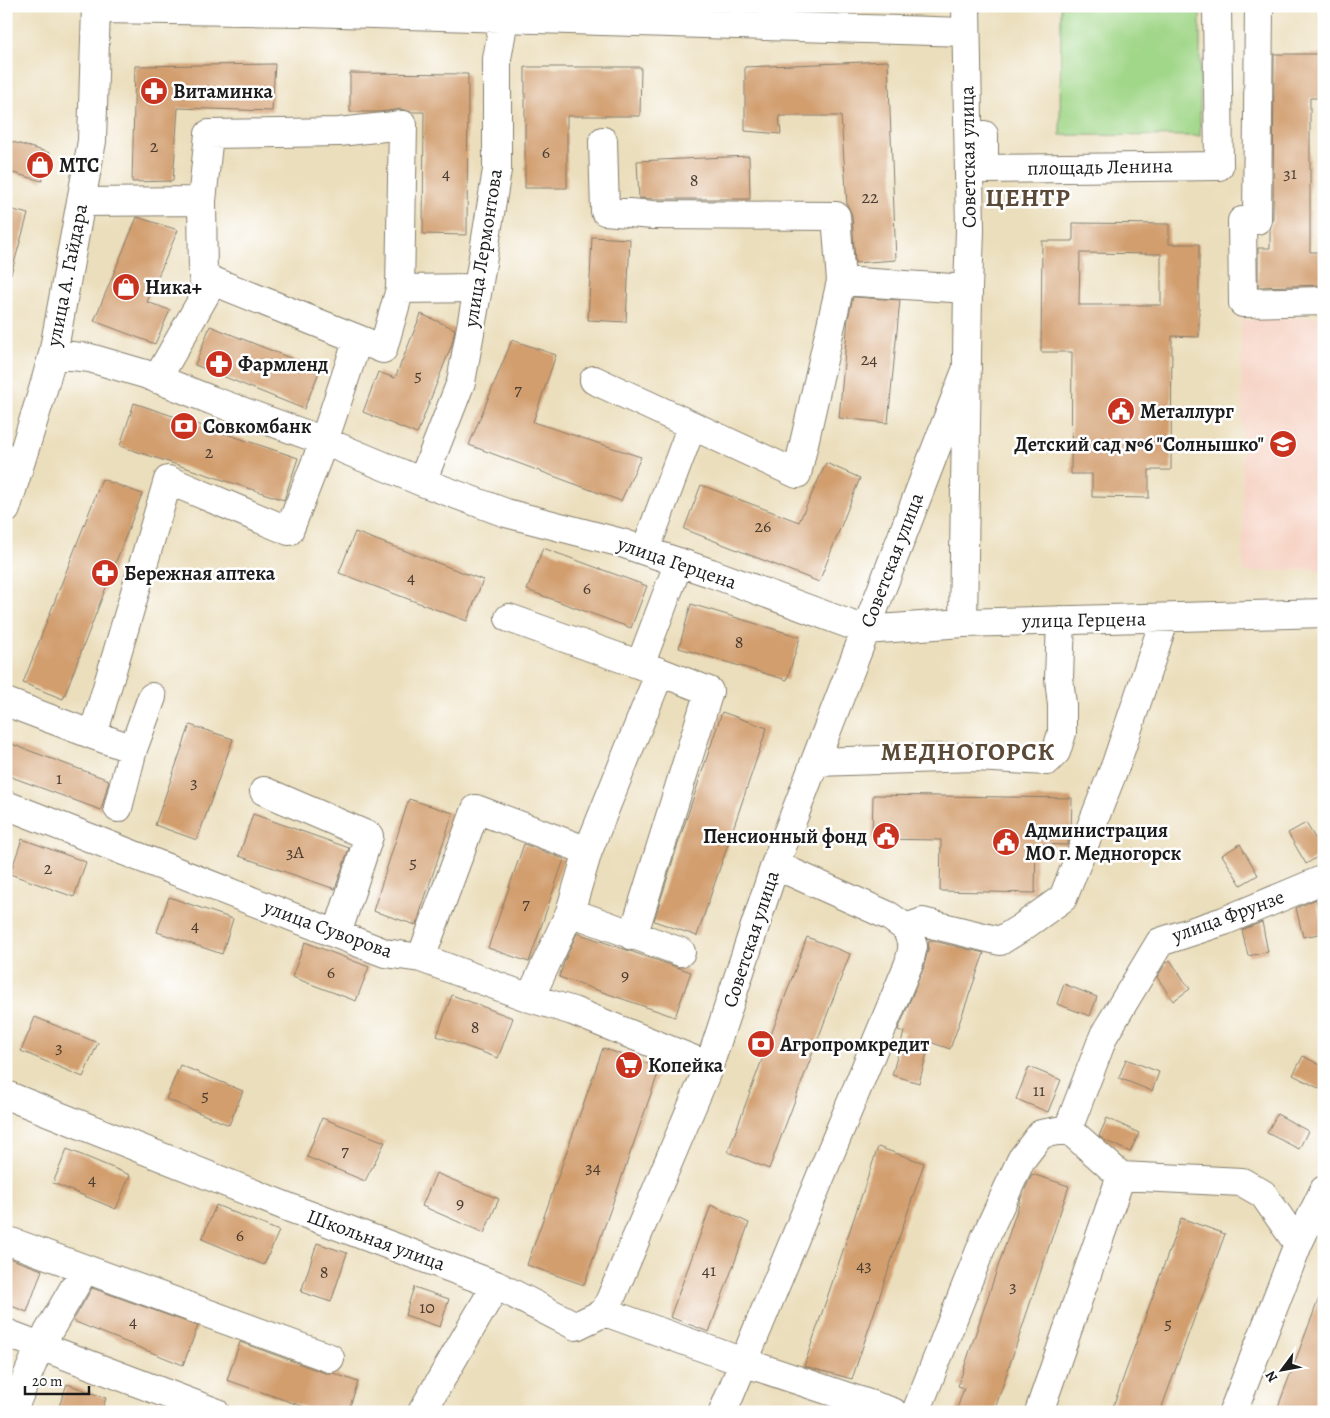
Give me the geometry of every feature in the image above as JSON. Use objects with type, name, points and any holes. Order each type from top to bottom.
[{"type":"street","name":"площадь Ленина","points":[[985,6],[984,168],[1219,166],[1217,6]]},
{"type":"street","points":[[1259,6],[1257,220],[1242,221],[1243,302],[1324,302]]},
{"type":"street","points":[[96,8],[966,19]]},
{"type":"street","name":"улица А. Гайдара","points":[[6,508],[53,354],[92,141],[96,8]]},
{"type":"street","name":"улица Лермонтова","points":[[422,482],[461,382],[478,288],[497,170],[497,59],[504,12]]},
{"type":"street","name":"Советская улица","points":[[963,623],[970,230],[966,19]]},
{"type":"street","points":[[403,125],[400,289],[383,350],[213,281],[203,277],[202,201],[209,134],[339,132],[403,125]]},
{"type":"street","points":[[594,380],[797,474],[840,281],[836,216],[653,215],[605,211],[603,141]]},
{"type":"street","points":[[81,202],[202,201]]},
{"type":"street","points":[[157,379],[213,281]]},
{"type":"street","points":[[840,281],[968,289]]},
{"type":"street","points":[[400,289],[478,288]]},
{"type":"street","points":[[93,735],[168,480],[289,531],[324,441],[358,339]]},
{"type":"street","name":"улица Герцена","points":[[53,354],[90,358],[157,379],[324,441],[422,482],[506,513],[646,551],[865,630],[963,623],[1324,613]]},
{"type":"street","name":"Советская улица","points":[[604,1312],[709,1066],[775,865],[967,368]]},
{"type":"street","points":[[646,551],[692,425]]},
{"type":"street","points":[[530,998],[570,912],[588,851],[650,669],[679,562]]},
{"type":"street","points":[[509,618],[709,691],[633,936]]},
{"type":"street","points":[[906,928],[923,922],[1000,941],[1063,898],[1116,764],[1165,618]]},
{"type":"street","points":[[816,762],[975,757],[1047,761],[1056,752],[1062,732],[1059,671],[1061,620]]},
{"type":"street","points":[[118,808],[133,749],[152,697]]},
{"type":"street","points":[[6,702],[133,749]]},
{"type":"street","points":[[264,791],[369,836],[337,934]]},
{"type":"street","name":"улица Суворова","points":[[6,805],[385,953],[422,958],[530,998],[573,1011],[709,1066]]},
{"type":"street","points":[[422,958],[476,809],[588,851]]},
{"type":"street","points":[[723,1412],[909,963],[913,946],[906,928],[889,916],[775,865]]},
{"type":"street","name":"улица Фрунзе","points":[[1068,1129],[1104,1035],[1160,942],[1224,921],[1324,880]]},
{"type":"street","points":[[570,912],[681,952]]},
{"type":"street","name":"Школьная улица","points":[[6,1095],[290,1208],[496,1285],[576,1326],[604,1312]]},
{"type":"street","points":[[916,1412],[986,1238],[1021,1160],[1041,1134],[1068,1129],[1121,1176],[1242,1182],[1263,1194],[1298,1244]]},
{"type":"street","points":[[1039,1412],[1121,1176]]},
{"type":"street","points":[[1233,1412],[1298,1244],[1324,1190]]},
{"type":"street","points":[[6,1240],[330,1358]]},
{"type":"street","points":[[12,1412],[40,1346],[85,1269]]},
{"type":"street","points":[[422,1412],[496,1285]]},
{"type":"street","points":[[604,1312],[743,1362],[893,1412]]},
{"type":"street","points":[[6,1332],[215,1412]]},
{"type":"shaded area","name":"Детский сад №6 \"Солнышко\"","points":[[1324,317],[1324,569],[1243,572],[1241,320]]},
{"type":"shaded area","points":[[6,388],[18,391],[6,429]]},
{"type":"green space","points":[[1061,6],[1200,6],[1200,136],[1060,135]]},
{"type":"building","points":[[1274,54],[1324,54],[1324,98],[1310,98],[1310,252],[1324,252],[1324,285],[1258,287],[1258,248],[1270,248],[1270,229],[1273,220]]},
{"type":"building","points":[[888,61],[896,260],[855,263],[852,215],[847,205],[841,116],[779,116],[781,134],[745,131],[745,67]]},
{"type":"building","points":[[275,64],[272,111],[178,108],[173,181],[132,182],[135,66]]},
{"type":"building","points":[[525,67],[641,67],[640,116],[567,116],[567,188],[525,188]]},
{"type":"building","points":[[350,73],[468,74],[467,235],[423,234],[424,112],[411,112],[401,109],[380,112],[350,112]]},
{"type":"building","points":[[6,140],[50,153],[42,181],[6,171]]},
{"type":"building","points":[[749,156],[750,199],[639,198],[637,161]]},
{"type":"building","points":[[6,208],[28,214],[11,274],[6,273]]},
{"type":"building","points":[[137,217],[178,230],[147,302],[170,310],[155,344],[94,321]]},
{"type":"building","name":"Металлург","points":[[1073,223],[1169,224],[1169,244],[1199,244],[1199,337],[1172,336],[1171,470],[1149,470],[1149,498],[1092,497],[1092,474],[1071,474],[1072,352],[1041,352],[1042,241],[1073,241]],"holes":[[[1080,253],[1161,254],[1161,305],[1079,305]]]},
{"type":"building","points":[[592,237],[630,239],[626,322],[588,320]]},
{"type":"building","points":[[853,297],[900,300],[888,423],[839,418],[848,319]]},
{"type":"building","points":[[421,314],[455,329],[452,344],[417,434],[363,412],[378,372],[395,378]]},
{"type":"building","points":[[210,326],[320,370],[304,409],[195,365]]},
{"type":"building","points":[[512,340],[556,355],[533,422],[641,457],[621,501],[469,445]]},
{"type":"building","points":[[134,403],[298,458],[284,500],[120,446]]},
{"type":"building","points":[[826,463],[860,478],[819,582],[684,529],[701,485],[799,522]]},
{"type":"building","points":[[102,479],[142,494],[63,699],[23,683]]},
{"type":"building","points":[[355,532],[483,580],[467,621],[339,573]]},
{"type":"building","points":[[543,548],[647,586],[631,628],[527,590]]},
{"type":"building","points":[[691,604],[800,637],[787,680],[679,648]]},
{"type":"building","points":[[722,712],[767,728],[697,936],[654,921]]},
{"type":"building","points":[[190,725],[233,739],[197,840],[155,825]]},
{"type":"building","points":[[6,742],[109,780],[101,810],[6,775]]},
{"type":"building","name":"Администрация МО г. Медногорск","points":[[873,795],[1072,798],[1071,835],[1067,845],[1036,844],[1035,893],[940,891],[941,840],[872,839]]},
{"type":"building","points":[[409,799],[453,813],[416,925],[373,911]]},
{"type":"building","points":[[253,814],[349,848],[335,889],[239,856]]},
{"type":"building","points":[[1306,823],[1324,853],[1306,864],[1288,833]]},
{"type":"building","points":[[22,839],[86,862],[74,897],[10,874]]},
{"type":"building","points":[[524,844],[564,859],[529,962],[488,948]]},
{"type":"building","points":[[1240,844],[1258,875],[1241,885],[1222,855]]},
{"type":"building","points":[[169,897],[233,919],[222,954],[157,932]]},
{"type":"building","points":[[1316,899],[1324,933],[1303,937],[1296,908]]},
{"type":"building","points":[[1262,922],[1268,952],[1248,956],[1242,930]]},
{"type":"building","points":[[577,933],[691,972],[675,1017],[559,977]]},
{"type":"building","points":[[807,937],[850,954],[769,1169],[728,1152]]},
{"type":"building","points":[[929,940],[984,953],[950,1049],[930,1042],[919,1083],[892,1075],[904,1032],[898,1030],[923,969]]},
{"type":"building","points":[[305,942],[369,967],[356,1001],[292,977]]},
{"type":"building","points":[[1170,960],[1190,989],[1173,1001],[1157,977]]},
{"type":"building","points":[[1064,984],[1097,997],[1090,1016],[1057,1004]]},
{"type":"building","points":[[452,995],[513,1018],[498,1058],[437,1036]]},
{"type":"building","points":[[35,1017],[98,1043],[83,1077],[21,1051]]},
{"type":"building","points":[[603,1048],[660,1068],[584,1285],[527,1265]]},
{"type":"building","points":[[1303,1056],[1324,1067],[1324,1091],[1293,1075]]},
{"type":"building","points":[[1126,1059],[1159,1072],[1152,1091],[1119,1078]]},
{"type":"building","points":[[180,1065],[243,1091],[229,1125],[166,1099]]},
{"type":"building","points":[[1029,1067],[1061,1080],[1048,1112],[1016,1099]]},
{"type":"building","points":[[1277,1114],[1308,1131],[1299,1149],[1267,1133]]},
{"type":"building","points":[[322,1118],[385,1142],[365,1181],[307,1157]]},
{"type":"building","points":[[1107,1118],[1139,1133],[1130,1152],[1099,1136]]},
{"type":"building","points":[[878,1147],[924,1163],[852,1379],[804,1366]]},
{"type":"building","points":[[67,1149],[130,1175],[116,1209],[53,1183]]},
{"type":"building","points":[[436,1173],[499,1199],[484,1233],[422,1206]]},
{"type":"building","points":[[1032,1174],[1069,1186],[994,1412],[956,1412],[964,1388],[958,1386],[1021,1198]]},
{"type":"building","points":[[216,1205],[279,1231],[264,1265],[202,1239]]},
{"type":"building","points":[[711,1205],[749,1223],[709,1332],[670,1317]]},
{"type":"building","points":[[1181,1218],[1225,1234],[1160,1412],[1111,1412]]},
{"type":"building","points":[[317,1243],[347,1253],[331,1302],[301,1292]]},
{"type":"building","points":[[6,1257],[42,1270],[27,1312],[6,1304]]},
{"type":"building","points":[[414,1287],[449,1299],[440,1327],[405,1315]]},
{"type":"building","points":[[92,1288],[198,1326],[183,1365],[73,1321]]},
{"type":"building","points":[[1322,1290],[1324,1291],[1324,1412],[1276,1412]]},
{"type":"building","points":[[240,1342],[325,1373],[333,1373],[358,1382],[348,1412],[319,1412],[227,1380]]},
{"type":"building","points":[[67,1384],[106,1398],[101,1412],[57,1412]]},
{"type":"place","name":"Витаминка","points":[[154,91]]},
{"type":"place","name":"МТС","points":[[40,165]]},
{"type":"place","name":"Ника+","points":[[126,287]]},
{"type":"place","name":"Фармленд","points":[[219,364]]},
{"type":"place","name":"Металлург","points":[[1121,411]]},
{"type":"place","name":"Совкомбанк","points":[[184,426]]},
{"type":"place","name":"Детский сад №6 \"Солнышко\"","points":[[1283,444]]},
{"type":"place","name":"Бережная аптека","points":[[105,573]]},
{"type":"place","name":"Пенсионный фонд","points":[[886,836]]},
{"type":"place","name":"Администрация МО г. Медногорск","points":[[1006,842]]},
{"type":"place","name":"Агропромкредит","points":[[761,1044]]},
{"type":"place","name":"Копейка","points":[[629,1065]]},
{"type":"district","name":"ЦЕНТР","points":[[1028,198]]},
{"type":"district","name":"МЕДНОГОРСК","points":[[968,752]]}]
